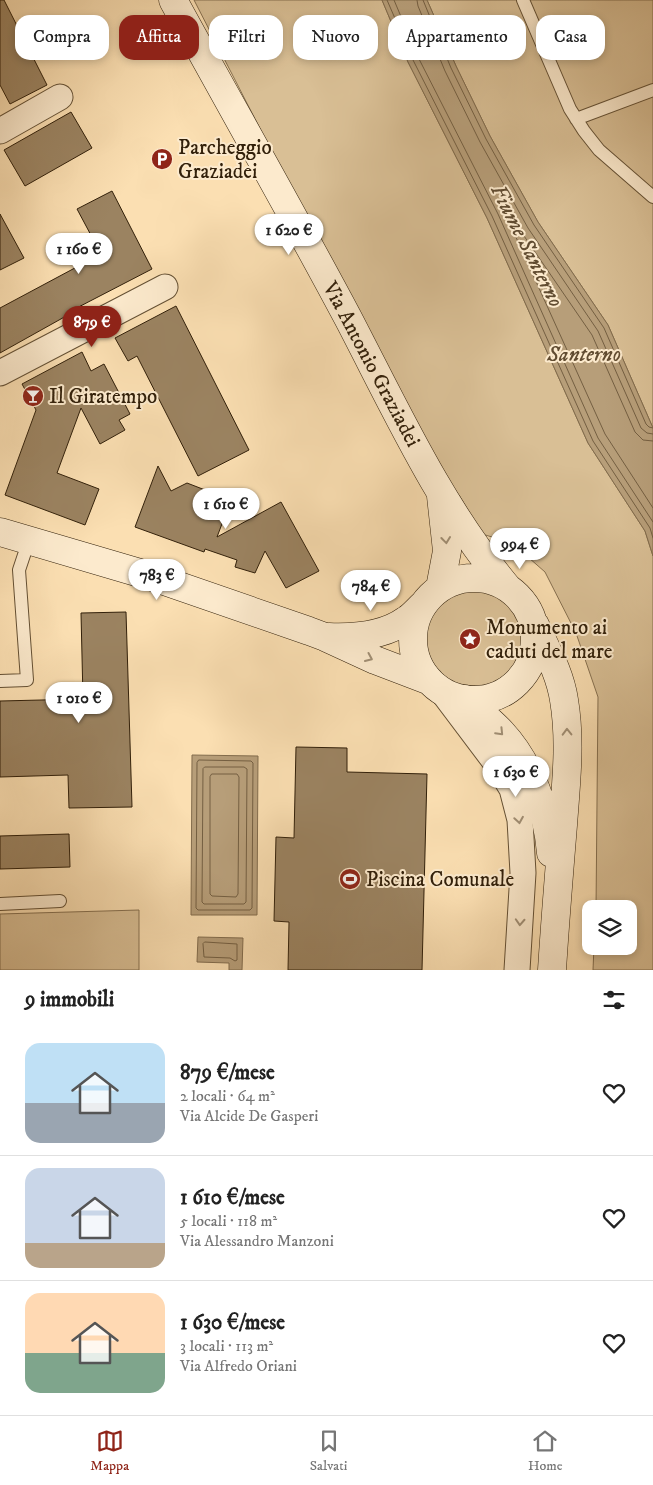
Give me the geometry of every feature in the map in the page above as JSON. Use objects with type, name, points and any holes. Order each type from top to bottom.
[{"type":"street","name":"Via Antonio Graziadei","points":[[173,0],[335,295],[440,492],[491,568],[507,587]]},
{"type":"street","points":[[0,131],[60,97]]},
{"type":"street","points":[[0,373],[165,287]]},
{"type":"street","name":"Via Antonio Graziadei","points":[[432,596],[448,552],[440,492]]},
{"type":"street","points":[[0,532],[150,576],[325,637],[445,690],[480,700],[507,690],[527,669],[533,655],[535,640],[534,626],[529,612]]},
{"type":"street","points":[[325,637],[347,638],[388,630],[406,620],[432,596],[456,580],[474,578],[491,580],[507,587],[520,598],[529,612],[556,670],[564,698],[567,727],[566,780],[552,970]]},
{"type":"street","points":[[432,596],[416,619],[413,635],[415,652],[421,668],[445,690],[502,733],[526,765],[541,803],[551,848],[556,902]]},
{"type":"street","points":[[445,690],[496,762],[512,789],[520,820],[523,873],[517,970]]},
{"type":"lane","points":[[523,0],[570,109],[584,132],[599,150],[653,197]]},
{"type":"lane","points":[[576,119],[653,90]]},
{"type":"lane","points":[[0,681],[27,680],[20,570],[29,540]]},
{"type":"lane","points":[[0,904],[60,901]]},
{"type":"shaded area","points":[[194,0],[382,0],[388,15],[388,60],[407,60],[487,218],[588,443],[645,531],[653,556],[653,970],[593,970],[594,955],[637,955],[637,900],[596,900],[598,697],[576,633],[545,572],[512,543],[482,534],[459,495],[447,493],[225,60],[283,60],[283,15],[209,15],[209,29]]},
{"type":"shaded area","points":[[427,0],[653,0],[653,428],[608,325],[538,222],[490,136],[453,60],[526,60],[526,15],[434,15]]},
{"type":"shaded area","points":[[474,590],[492,593],[508,604],[519,620],[522,638],[519,656],[508,672],[492,683],[474,686],[456,683],[440,672],[429,656],[426,638],[429,620],[440,604],[456,593]]},
{"type":"shaded area","points":[[139,910],[139,970],[0,970],[0,914]]},
{"type":"water","name":"Santerno","points":[[382,0],[427,0],[434,15],[388,15]]},
{"type":"water","name":"Santerno","points":[[407,60],[453,60],[490,136],[538,222],[608,325],[653,428],[653,556],[645,531],[588,443],[487,218]]},
{"type":"water","points":[[192,755],[258,756],[257,915],[191,915]]},
{"type":"water","points":[[198,937],[243,938],[242,970],[229,970],[229,963],[197,962]]},
{"type":"building","points":[[0,0],[4,0],[15,22],[15,60],[34,60],[47,85],[10,104],[0,85]]},
{"type":"building","points":[[71,112],[92,148],[25,186],[4,150]]},
{"type":"building","points":[[112,191],[152,269],[67,313],[68,315],[0,353],[0,308],[101,254],[77,209]]},
{"type":"building","points":[[0,214],[24,258],[0,270]]},
{"type":"building","points":[[176,306],[249,450],[198,476],[137,356],[128,361],[115,338]]},
{"type":"building","points":[[82,352],[91,371],[104,364],[130,414],[119,420],[125,430],[100,444],[81,408],[57,473],[99,489],[85,525],[5,495],[36,410],[22,384]]},
{"type":"building","points":[[158,466],[171,491],[187,483],[231,500],[217,537],[281,502],[319,571],[286,588],[265,551],[255,573],[235,567],[237,560],[205,549],[204,552],[135,527]]},
{"type":"building","points":[[126,612],[132,807],[69,808],[68,775],[0,777],[0,701],[83,699],[81,613]]},
{"type":"building","name":"Piscina Comunale","points":[[296,747],[347,748],[347,772],[427,774],[422,970],[288,970],[289,922],[274,921],[276,837],[294,838]]},
{"type":"building","points":[[69,834],[70,867],[0,869],[0,836]]},
{"type":"place","name":"Parcheggio Graziadei","points":[[162,159]]},
{"type":"place","name":"Il Giratempo","points":[[33,396]]},
{"type":"place","name":"Monumento ai caduti del mare","points":[[470,639]]},
{"type":"place","name":"Piscina Comunale","points":[[350,879]]},
{"type":"water label","name":"Fiume Santerno","points":[[528,245]]}]
